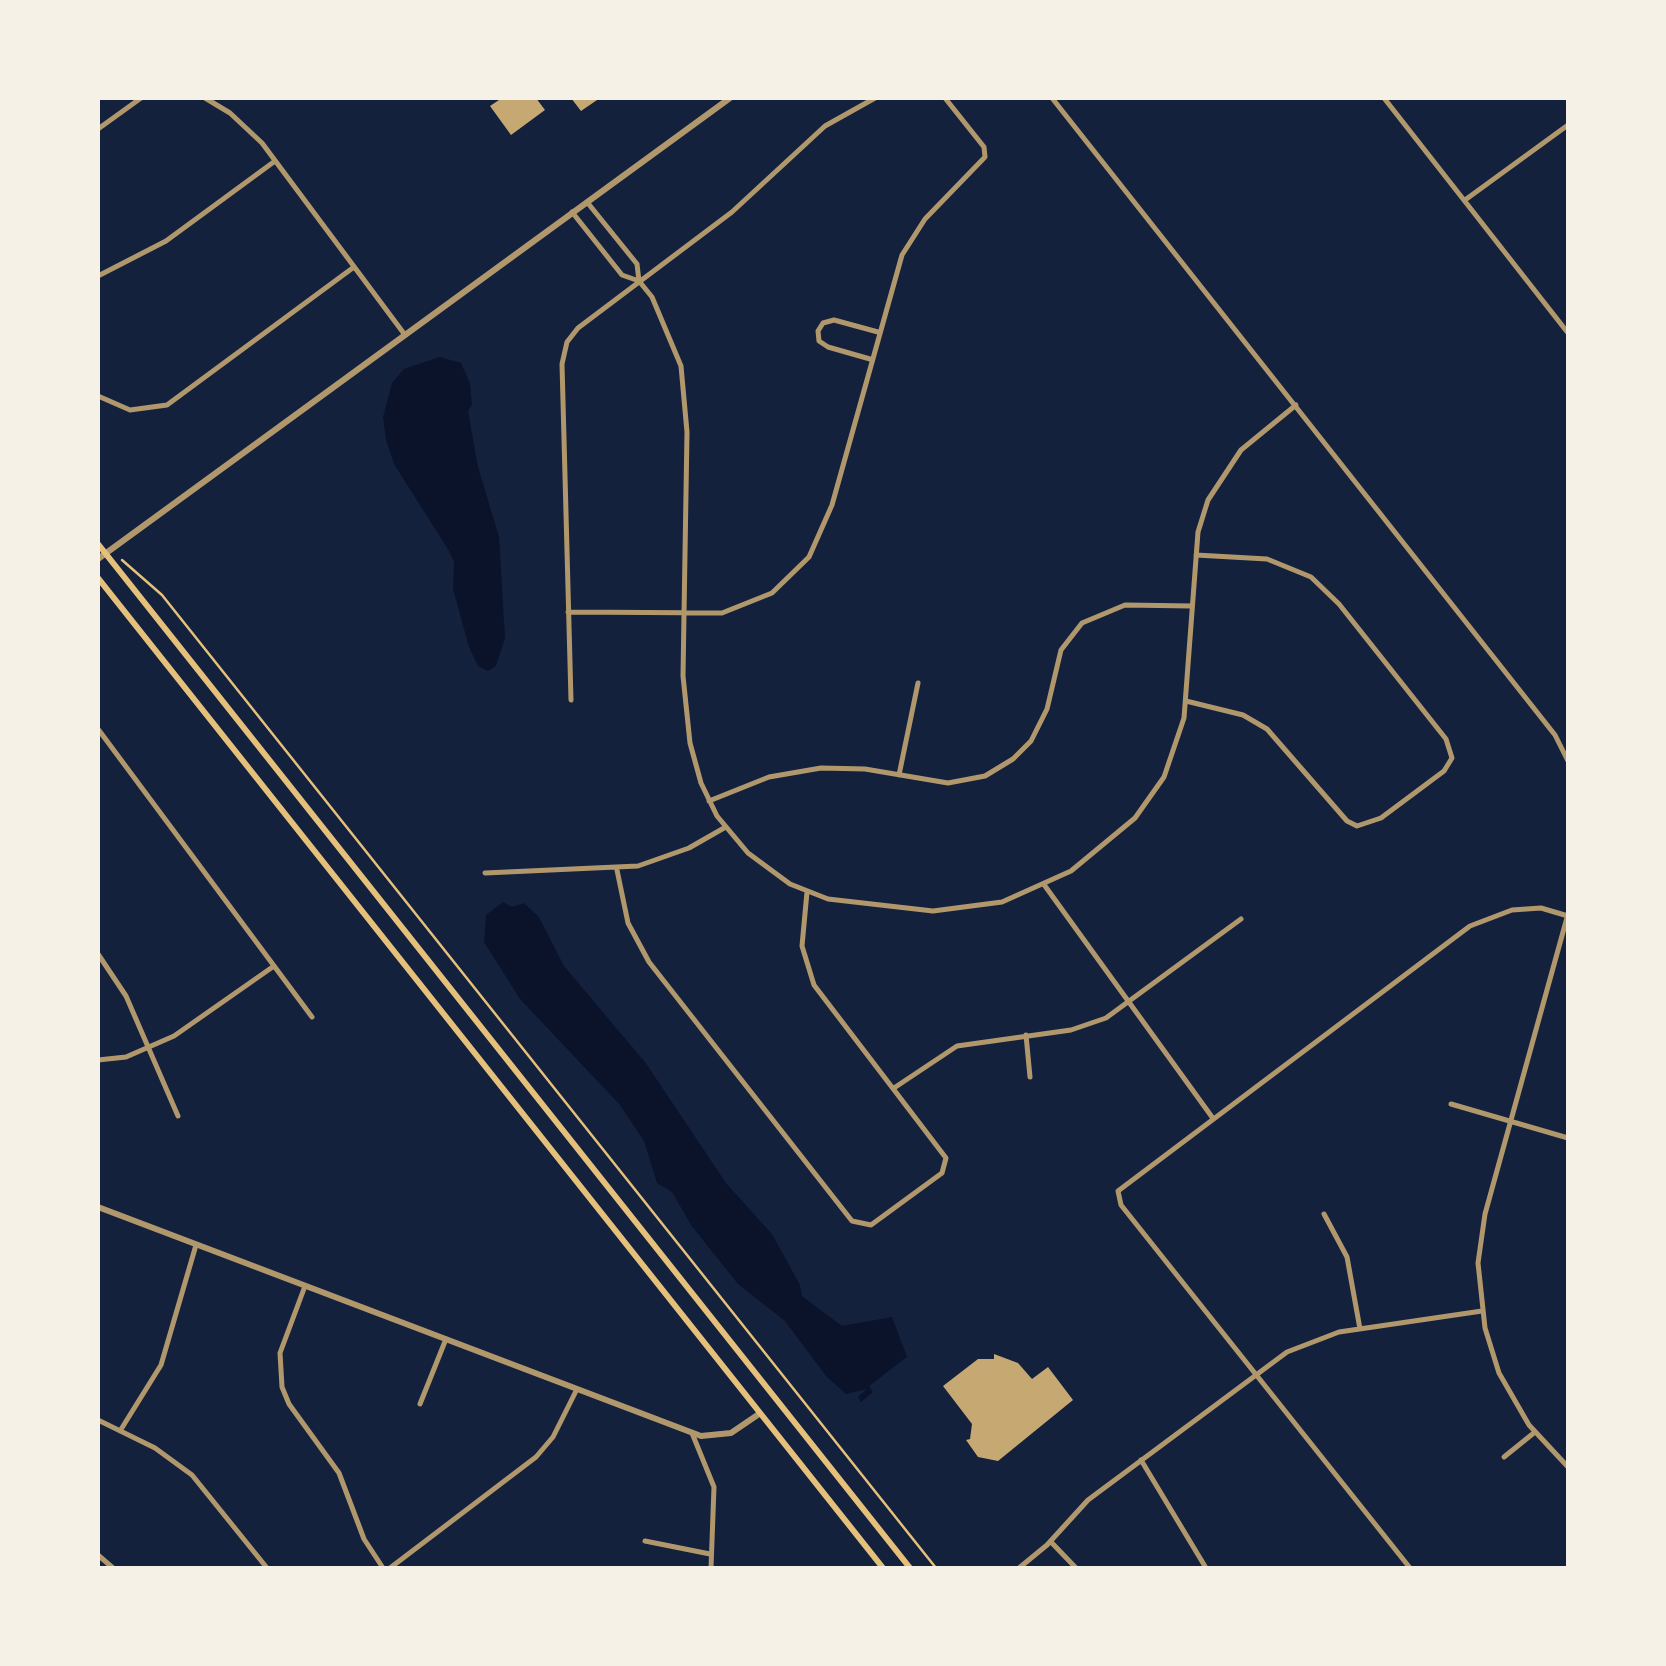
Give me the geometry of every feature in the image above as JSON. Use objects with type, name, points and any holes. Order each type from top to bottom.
[{"type":"main road","points":[[98,544],[910,1568]]},
{"type":"main road","points":[[98,578],[882,1568]]},
{"type":"street","points":[[98,129],[142,98]]},
{"type":"street","points":[[205,98],[250,130],[404,335]]},
{"type":"street","points":[[98,559],[730,98]]},
{"type":"street","points":[[571,700],[563,355],[578,328],[732,212],[824,126],[875,98]]},
{"type":"street","points":[[568,612],[722,613],[752,604],[786,583],[809,558],[832,505],[870,359],[907,246],[938,204],[978,170],[985,158],[984,147],[945,98]]},
{"type":"street","points":[[1052,98],[1555,735],[1568,761]]},
{"type":"street","points":[[1384,98],[1568,334]]},
{"type":"street","points":[[1466,200],[1568,125]]},
{"type":"street","points":[[98,276],[166,241],[276,161]]},
{"type":"street","points":[[587,202],[637,264],[639,281],[669,330],[686,400],[683,614],[686,720],[696,768],[724,828],[765,868],[807,892],[854,904],[932,911],[984,906],[1044,886],[1104,847],[1144,808],[1173,758],[1186,701],[1200,521],[1224,472],[1247,444],[1296,405]]},
{"type":"street","points":[[572,212],[622,275],[639,281]]},
{"type":"street","points":[[98,396],[130,410],[167,405],[354,268]]},
{"type":"street","points":[[870,359],[828,347],[819,341],[818,331],[834,320],[878,332]]},
{"type":"street","points":[[1186,701],[1243,715],[1267,729],[1346,822],[1356,826],[1381,818],[1444,771],[1451,760],[1446,740],[1323,586],[1279,562],[1196,554]]},
{"type":"street","points":[[709,800],[796,771],[842,768],[960,782],[1001,768],[1022,750],[1042,724],[1056,661],[1082,623],[1125,605],[1192,606]]},
{"type":"street","points":[[899,775],[918,683]]},
{"type":"street","points":[[98,730],[312,1017]]},
{"type":"street","points":[[485,873],[617,870],[673,856],[724,828]]},
{"type":"street","points":[[617,870],[628,923],[649,962],[852,1221],[862,1226],[876,1222],[946,1167],[943,1151],[810,974],[802,946],[807,892]]},
{"type":"street","points":[[1044,886],[1212,1117]]},
{"type":"street","points":[[1410,1568],[1118,1198],[1122,1184],[1470,926],[1512,910],[1542,908],[1568,915],[1480,1237],[1482,1311],[1499,1374],[1534,1432],[1568,1467]]},
{"type":"street","points":[[894,1088],[957,1046],[1086,1026],[1128,1004],[1242,919]]},
{"type":"street","points":[[98,954],[126,996],[178,1116]]},
{"type":"street","points":[[98,1060],[149,1048],[204,1018],[274,966]]},
{"type":"street","points":[[1026,1035],[1030,1077]]},
{"type":"street","points":[[1451,1104],[1568,1138]]},
{"type":"street","points":[[98,1207],[692,1433],[724,1436],[759,1414]]},
{"type":"street","points":[[1324,1214],[1346,1257],[1360,1329]]},
{"type":"street","points":[[120,1431],[161,1365],[196,1245]]},
{"type":"street","points":[[305,1286],[280,1354],[284,1395],[339,1473],[364,1538],[386,1568],[536,1457],[553,1436],[577,1389]]},
{"type":"street","points":[[1018,1568],[1051,1542],[1088,1500],[1256,1373],[1300,1345],[1360,1329],[1482,1311]]},
{"type":"street","points":[[420,1404],[446,1339]]},
{"type":"street","points":[[98,1420],[192,1475],[266,1568]]},
{"type":"street","points":[[1504,1457],[1534,1432]]},
{"type":"street","points":[[692,1433],[714,1487],[711,1568]]},
{"type":"street","points":[[1141,1460],[1206,1568]]},
{"type":"street","points":[[645,1541],[712,1554]]},
{"type":"street","points":[[1051,1542],[1076,1568]]},
{"type":"street","points":[[98,1555],[113,1568]]},
{"type":"path","points":[[122,560],[162,595],[936,1568]]},
{"type":"water","points":[[440,357],[461,363],[470,383],[472,405],[468,411],[478,467],[499,537],[505,638],[496,666],[488,671],[478,666],[469,647],[453,589],[454,562],[394,464],[386,440],[383,417],[392,383],[404,369]]},
{"type":"water","points":[[503,902],[512,907],[524,903],[539,917],[564,966],[645,1062],[726,1183],[772,1234],[802,1296],[842,1326],[892,1317],[907,1357],[869,1386],[873,1392],[861,1402],[858,1397],[867,1389],[846,1394],[826,1376],[785,1321],[738,1284],[691,1225],[672,1192],[657,1183],[644,1141],[620,1105],[520,999],[484,942],[486,915]]},
{"type":"building","points":[[502,98],[536,98],[545,110],[511,135],[490,106]]},
{"type":"building","points":[[571,98],[600,98],[581,111]]},
{"type":"building","points":[[994,1354],[1018,1363],[1032,1379],[1048,1367],[1073,1400],[998,1461],[978,1457],[966,1440],[970,1439],[972,1424],[943,1386],[978,1359],[994,1359]]}]
